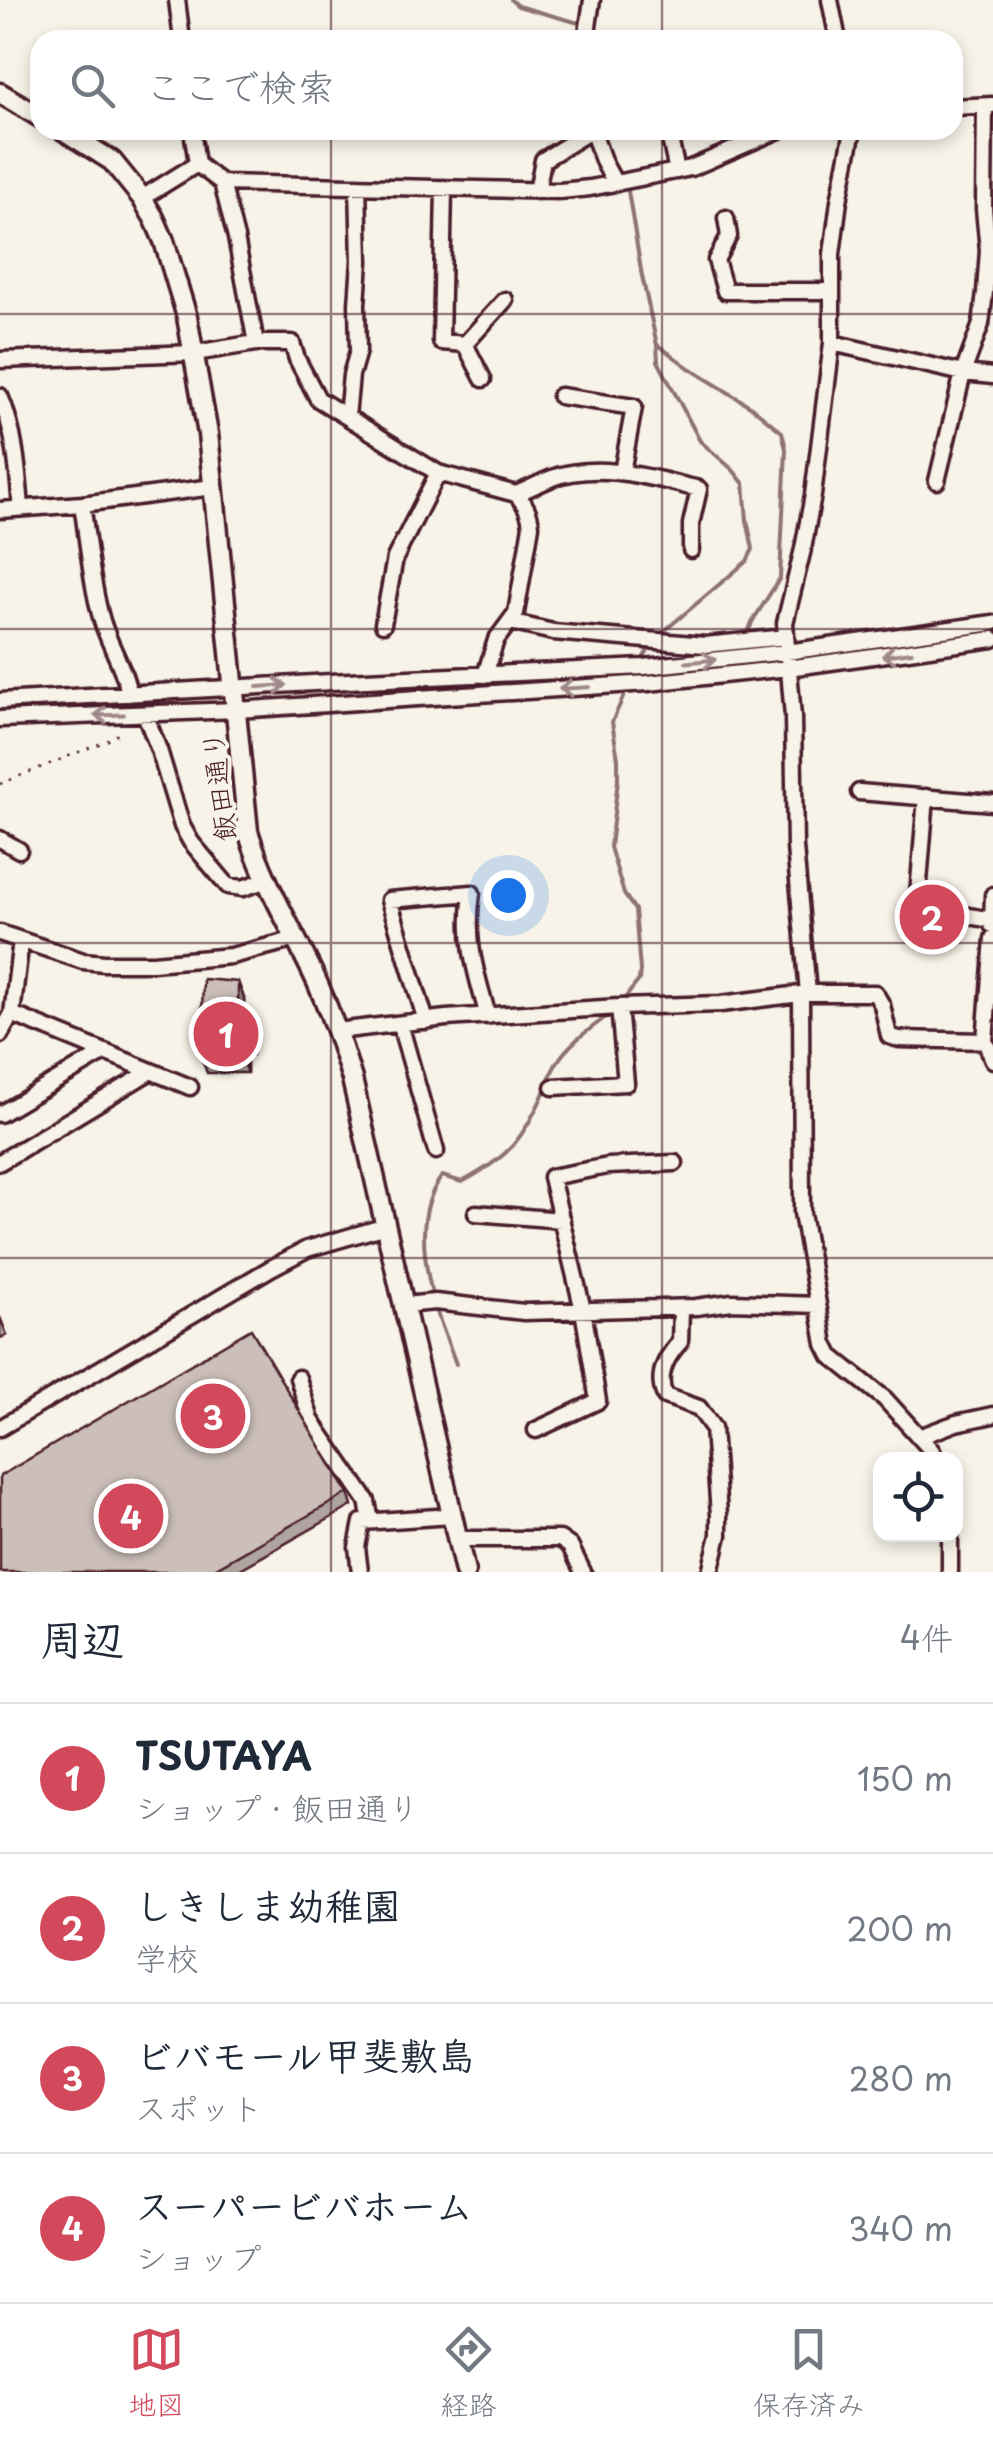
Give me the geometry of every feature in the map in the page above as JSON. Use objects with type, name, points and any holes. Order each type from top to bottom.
[{"type":"main road","points":[[0,93],[30,110]]},
{"type":"main road","name":"飯田通り","points":[[79,140],[112,161],[142,198],[169,256],[187,317],[208,434],[248,831],[257,860],[337,1031],[352,1079],[465,1572]]},
{"type":"street","points":[[178,0],[181,30]]},
{"type":"street","points":[[586,30],[592,0]]},
{"type":"street","points":[[830,0],[836,30]]},
{"type":"street","points":[[937,481],[963,373],[981,324],[986,292],[988,250],[984,209],[989,105],[963,106]]},
{"type":"street","points":[[194,140],[198,164],[222,183],[537,191],[616,184],[692,168],[755,140]]},
{"type":"street","points":[[537,191],[543,160],[576,140]]},
{"type":"street","points":[[596,140],[616,184]]},
{"type":"street","points":[[670,140],[677,171]]},
{"type":"street","points":[[851,140],[834,236],[832,343],[813,495],[785,622],[793,717],[795,846],[804,994],[802,1213],[825,1344],[831,1356],[885,1399],[932,1452]]},
{"type":"street","points":[[142,198],[198,164]]},
{"type":"street","points":[[222,183],[256,343]]},
{"type":"street","points":[[348,417],[350,374],[359,335],[358,186]]},
{"type":"street","points":[[444,188],[441,342],[465,344]]},
{"type":"street","points":[[726,218],[730,236],[716,260],[725,291],[832,292]]},
{"type":"street","points":[[465,344],[505,300]]},
{"type":"street","points":[[0,360],[195,353],[256,343],[292,343],[318,399],[438,474],[516,494],[525,504],[530,526],[516,613],[496,640],[485,675]]},
{"type":"street","points":[[832,343],[963,373],[993,376]]},
{"type":"street","points":[[465,344],[483,378]]},
{"type":"street","points":[[0,396],[16,455],[21,508]]},
{"type":"street","points":[[560,396],[634,407],[622,472]]},
{"type":"street","points":[[516,494],[555,477],[582,472],[622,472],[698,489],[690,550]]},
{"type":"street","points":[[383,624],[395,558],[438,474]]},
{"type":"street","points":[[0,510],[213,487]]},
{"type":"street","points":[[82,504],[100,614],[129,694]]},
{"type":"street","points":[[510,622],[553,632],[705,646],[786,645]]},
{"type":"street","points":[[0,701],[644,667],[786,645],[993,622]]},
{"type":"street","points":[[0,719],[237,710],[648,684],[993,639]]},
{"type":"street","points":[[145,714],[182,826],[192,842],[228,886],[243,888],[267,880]]},
{"type":"street","points":[[858,792],[993,803]]},
{"type":"street","points":[[926,797],[916,907],[992,920]]},
{"type":"street","points":[[0,839],[19,850]]},
{"type":"street","points":[[426,1021],[389,900],[472,893],[468,922],[472,960],[488,1016]]},
{"type":"street","points":[[993,896],[985,1041],[993,1060]]},
{"type":"street","points":[[0,933],[83,961],[120,964],[230,956],[296,939]]},
{"type":"street","points":[[0,1035],[12,1014],[21,940]]},
{"type":"street","points":[[337,1031],[488,1016],[721,1004],[804,994],[875,994],[882,1005],[889,1036],[985,1041]]},
{"type":"street","points":[[553,1087],[626,1083],[619,1007]]},
{"type":"street","points":[[12,1014],[190,1087]]},
{"type":"street","points":[[400,1024],[436,1151]]},
{"type":"street","points":[[0,1114],[104,1052]]},
{"type":"street","points":[[0,1162],[150,1071]]},
{"type":"street","points":[[536,1430],[598,1401],[582,1310],[551,1177],[608,1166],[675,1163]]},
{"type":"street","points":[[476,1213],[562,1220]]},
{"type":"street","points":[[0,1428],[270,1268],[307,1249],[386,1226]]},
{"type":"street","points":[[404,1305],[436,1302],[524,1312],[680,1308],[732,1302],[818,1304]]},
{"type":"street","points":[[680,1308],[680,1342],[669,1354],[661,1386],[665,1396],[699,1408],[712,1428],[720,1515],[710,1572]]},
{"type":"street","points":[[298,1378],[311,1420],[367,1501],[372,1521]]},
{"type":"street","points":[[919,1436],[993,1415]]},
{"type":"street","points":[[360,1572],[362,1522],[452,1516]]},
{"type":"street","points":[[457,1539],[560,1539],[570,1546],[583,1572]]},
{"type":"street","points":[[950,1542],[950,1572]]},
{"type":"path","points":[[0,784],[116,737],[120,714]]},
{"type":"building","points":[[203,979],[238,982],[238,1014],[246,1014],[241,1057],[201,1057]]},
{"type":"building","points":[[251,1329],[348,1493],[209,1572],[0,1572],[0,1476]]},
{"type":"waterway","points":[[511,0],[518,6],[586,25]]},
{"type":"waterway","points":[[607,154],[628,191],[658,361],[700,441],[744,484],[753,549],[747,561],[657,637]]},
{"type":"waterway","points":[[658,345],[782,432],[786,449],[780,578],[747,636]]},
{"type":"waterway","points":[[641,662],[651,645]]},
{"type":"waterway","points":[[621,1003],[639,980],[640,970],[635,910],[624,894],[610,847],[618,780],[612,722],[627,689]]},
{"type":"waterway","points":[[433,1298],[425,1251],[425,1219],[442,1176],[462,1182],[491,1165],[511,1147],[527,1126],[564,1054],[611,1013]]},
{"type":"waterway","points":[[435,1308],[456,1364]]},
{"type":"place","name":"しきしま幼稚園","points":[[932,917]]},
{"type":"place","name":"TSUTAYA","points":[[226,1034]]},
{"type":"place","name":"ビバモール甲斐敷島","points":[[213,1416]]},
{"type":"place","name":"スーパービバホーム","points":[[131,1516]]}]
